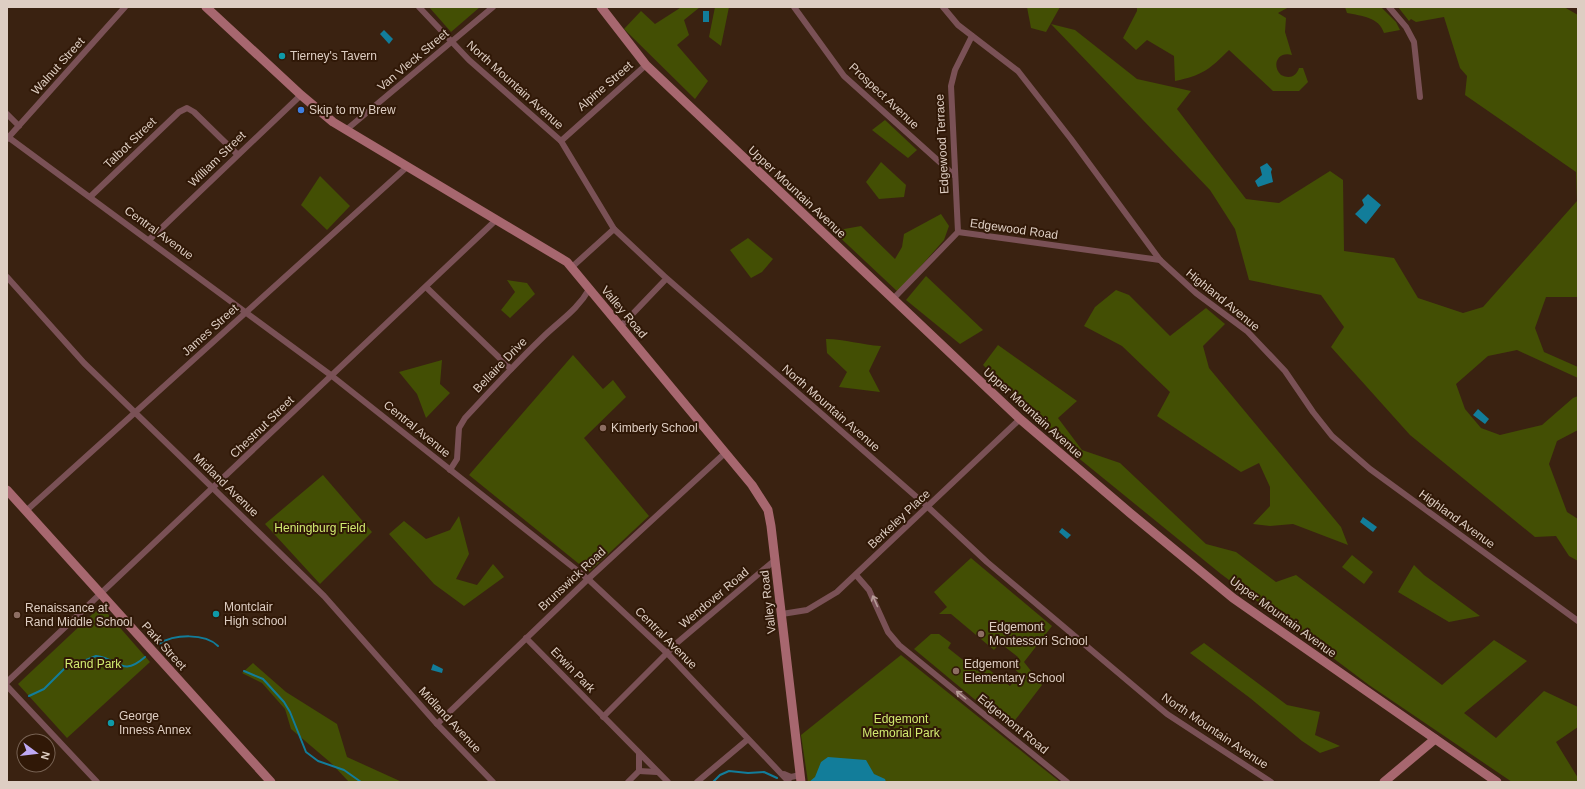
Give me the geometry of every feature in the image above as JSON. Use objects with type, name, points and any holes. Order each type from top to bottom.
[{"type":"street","name":"Walnut Street","points":[[8,138],[125,7]]},
{"type":"street","name":"Valley Road","points":[[206,7],[301,95],[346,130],[408,166],[572,268],[758,494],[768,510],[801,778]]},
{"type":"street","name":"North Mountain Avenue","points":[[419,7],[451,42],[561,141],[614,229],[666,279],[928,507],[987,562],[1167,714],[1272,782]]},
{"type":"street","name":"Van Vleck Street","points":[[346,130],[493,7]]},
{"type":"street","name":"Upper Mountain Avenue","points":[[601,7],[646,65],[1020,419],[1233,598],[1497,782]]},
{"type":"street","name":"Prospect Avenue","points":[[794,7],[844,76],[954,175]]},
{"type":"street","name":"Highland Avenue","points":[[943,7],[958,25],[1018,71],[1071,139],[1160,260],[1196,293],[1247,331],[1286,371],[1313,412],[1332,436],[1370,469],[1578,621]]},
{"type":"street","points":[[1389,7],[1406,27],[1414,42],[1420,97]]},
{"type":"street","name":"Edgewood Terrace","points":[[958,232],[954,175],[951,86],[955,70],[972,36]]},
{"type":"street","name":"Alpine Street","points":[[561,141],[646,65]]},
{"type":"street","name":"William Street","points":[[149,240],[237,154],[301,95]]},
{"type":"street","name":"Talbot Street","points":[[90,196],[179,112],[187,108],[194,112],[237,154]]},
{"type":"street","points":[[7,114],[19,126]]},
{"type":"street","name":"Central Avenue","points":[[8,138],[90,196],[332,376],[588,579],[667,653],[789,782]]},
{"type":"street","name":"James Street","points":[[26,510],[136,413],[408,166]]},
{"type":"street","name":"Chestnut Street","points":[[7,682],[102,594],[496,220]]},
{"type":"street","points":[[572,268],[614,229]]},
{"type":"street","name":"Edgewood Road","points":[[893,299],[958,232],[1160,260]]},
{"type":"street","name":"Midland Avenue","points":[[7,277],[84,363],[324,596],[437,724],[493,782]]},
{"type":"street","points":[[621,326],[666,279]]},
{"type":"street","points":[[426,287],[511,369]]},
{"type":"street","name":"Bellaire Drive","points":[[450,470],[457,459],[459,428],[465,418],[555,325],[573,312],[590,288]]},
{"type":"street","name":"Berkeley Place","points":[[782,614],[802,612],[813,608],[837,592],[1020,419]]},
{"type":"street","name":"Brunswick Road","points":[[437,724],[588,579],[725,453]]},
{"type":"street","name":"Park Street","points":[[7,490],[271,782]]},
{"type":"street","name":"Wendover Road","points":[[667,653],[775,560]]},
{"type":"street","name":"Edgemont Road","points":[[856,575],[869,590],[888,632],[899,645],[1066,782]]},
{"type":"street","name":"Erwin Park","points":[[526,638],[668,782]]},
{"type":"street","points":[[603,717],[667,653]]},
{"type":"street","points":[[7,686],[97,782]]},
{"type":"street","points":[[1384,782],[1435,739]]},
{"type":"street","points":[[697,782],[748,740]]},
{"type":"street","points":[[628,782],[639,771],[640,753]]},
{"type":"street","points":[[639,771],[657,772]]},
{"type":"street","points":[[782,774],[801,778]]},
{"type":"green space","points":[[429,7],[480,7],[451,32]]},
{"type":"green space","points":[[679,7],[700,7],[684,20],[689,35],[677,45],[708,81],[695,99],[624,29],[641,11],[655,24],[680,8]]},
{"type":"green space","points":[[715,7],[729,7],[721,46],[709,37]]},
{"type":"green space","points":[[1027,7],[1060,7],[1046,32],[1031,28]]},
{"type":"green space","points":[[1137,7],[1289,7],[1278,13],[1286,18],[1285,32],[1292,55],[1287,54],[1280,57],[1276,63],[1278,71],[1281,75],[1289,77],[1294,75],[1299,68],[1303,68],[1308,82],[1299,91],[1273,91],[1229,50],[1205,71],[1175,81],[1174,56],[1147,40],[1136,50],[1123,38],[1137,11]]},
{"type":"green space","points":[[1345,7],[1381,7],[1396,22],[1400,30],[1384,33],[1382,28],[1374,20],[1364,16],[1347,13]]},
{"type":"green space","points":[[1398,7],[1564,7],[1578,15],[1578,297],[1546,297],[1535,328],[1544,352],[1578,367],[1578,378],[1517,350],[1488,356],[1456,384],[1465,409],[1481,428],[1500,435],[1542,425],[1573,398],[1578,396],[1578,430],[1557,441],[1549,464],[1567,512],[1578,519],[1578,561],[1569,556],[1556,536],[1535,537],[1410,435],[1331,347],[1344,327],[1321,295],[1249,280],[1235,229],[1210,190],[1051,24],[1075,30],[1137,79],[1191,91],[1177,109],[1246,199],[1279,203],[1330,171],[1343,180],[1344,251],[1394,258],[1418,298],[1463,313],[1483,307],[1577,201],[1576,172],[1465,95],[1467,76],[1460,68],[1444,17],[1416,22],[1411,19],[1409,21]]},
{"type":"green space","points":[[885,120],[917,150],[908,158],[872,130]]},
{"type":"green space","points":[[881,162],[906,185],[904,197],[879,199],[866,182]]},
{"type":"green space","points":[[320,176],[350,206],[327,230],[301,205]]},
{"type":"green space","points":[[941,214],[949,226],[944,240],[898,292],[833,231],[861,226],[895,259],[902,247],[904,234]]},
{"type":"green space","points":[[748,238],[773,259],[762,272],[751,278],[730,250]]},
{"type":"green space","points":[[926,276],[983,330],[960,344],[906,300]]},
{"type":"green space","points":[[507,280],[527,283],[535,294],[510,318],[501,310],[515,292]]},
{"type":"green space","points":[[1116,290],[1129,295],[1170,336],[1206,308],[1225,324],[1203,346],[1209,368],[1341,527],[1348,545],[1293,524],[1270,526],[1253,524],[1270,506],[1270,487],[1259,463],[1241,472],[1157,416],[1170,392],[1122,346],[1084,326],[1095,307]]},
{"type":"green space","points":[[826,339],[881,346],[869,371],[880,392],[839,387],[847,372],[827,353]]},
{"type":"green space","points":[[998,345],[1077,401],[1058,418],[1082,450],[1120,463],[1206,544],[1236,552],[1276,582],[1296,575],[1442,685],[1494,640],[1527,661],[1464,713],[1496,738],[1544,691],[1578,707],[1578,727],[1556,742],[1578,778],[1578,782],[1512,782],[1369,685],[1221,574],[1076,456],[983,365]]},
{"type":"green space","points":[[573,355],[603,389],[613,380],[626,397],[584,438],[649,516],[589,572],[469,475]]},
{"type":"green space","points":[[442,360],[440,384],[450,393],[426,418],[417,394],[399,372]]},
{"type":"green space","name":"Heningburg Field","points":[[323,475],[372,532],[320,584],[265,524]]},
{"type":"green space","points":[[459,516],[469,554],[456,579],[477,585],[493,564],[504,577],[464,606],[434,584],[389,534],[404,521],[426,539],[450,530]]},
{"type":"green space","points":[[1352,555],[1373,572],[1364,584],[1342,567]]},
{"type":"green space","name":"Edgemont Montessori School","points":[[971,558],[1052,626],[1024,662],[1042,685],[1009,728],[914,649],[931,634],[939,634],[951,643],[948,648],[977,671],[982,664],[1010,686],[1020,674],[1011,666],[1018,657],[1000,643],[994,650],[951,614],[939,614],[947,607],[934,592]]},
{"type":"green space","points":[[1414,565],[1424,575],[1480,616],[1449,622],[1398,592]]},
{"type":"green space","name":"Rand Park","points":[[101,606],[150,662],[67,738],[18,684]]},
{"type":"green space","points":[[1204,643],[1287,705],[1320,712],[1315,735],[1340,746],[1320,753],[1302,741],[1250,698],[1190,653]]},
{"type":"green space","name":"Edgemont Memorial Park","points":[[901,655],[1060,782],[808,782],[801,735]]},
{"type":"green space","points":[[253,663],[286,692],[337,724],[347,757],[402,782],[349,782],[331,763],[291,729],[285,709],[262,683],[242,673]]},
{"type":"water","points":[[703,11],[709,11],[709,22],[703,22]]},
{"type":"water","points":[[384,30],[393,39],[389,44],[380,34]]},
{"type":"water","points":[[1267,163],[1272,169],[1271,172],[1273,182],[1258,187],[1255,181],[1262,175],[1260,167]]},
{"type":"water","points":[[1368,194],[1381,205],[1366,224],[1355,214],[1364,205],[1362,200]]},
{"type":"water","points":[[1478,409],[1489,419],[1485,424],[1473,415]]},
{"type":"water","points":[[1363,517],[1377,527],[1373,532],[1360,522]]},
{"type":"water","points":[[1062,528],[1071,535],[1067,539],[1059,532]]},
{"type":"water","points":[[433,664],[443,669],[442,673],[431,670]]},
{"type":"water","points":[[828,757],[866,760],[874,774],[885,779],[886,782],[809,782],[815,777],[821,762]]},
{"type":"waterway","points":[[159,644],[173,638],[189,636],[205,639],[218,646]]},
{"type":"waterway","points":[[29,696],[44,689],[64,669],[96,656],[104,657],[125,666],[130,666],[137,663],[145,657]]},
{"type":"waterway","points":[[244,671],[263,679],[284,702],[290,712],[306,752],[318,761],[344,770],[361,782]]},
{"type":"waterway","points":[[713,782],[720,775],[729,771],[748,773],[764,772],[777,778]]},
{"type":"place","name":"Tierney's Tavern","points":[[282,56]]},
{"type":"place","name":"Skip to my Brew","points":[[301,110]]},
{"type":"place","name":"Kimberly School","points":[[603,428]]},
{"type":"place","name":"Montclair High school","points":[[216,614]]},
{"type":"place","name":"Renaissance at Rand Middle School","points":[[17,615]]},
{"type":"place","name":"Edgemont Montessori School","points":[[981,634]]},
{"type":"place","name":"Edgemont Elementary School","points":[[956,671]]},
{"type":"place","name":"George Inness Annex","points":[[111,723]]}]
